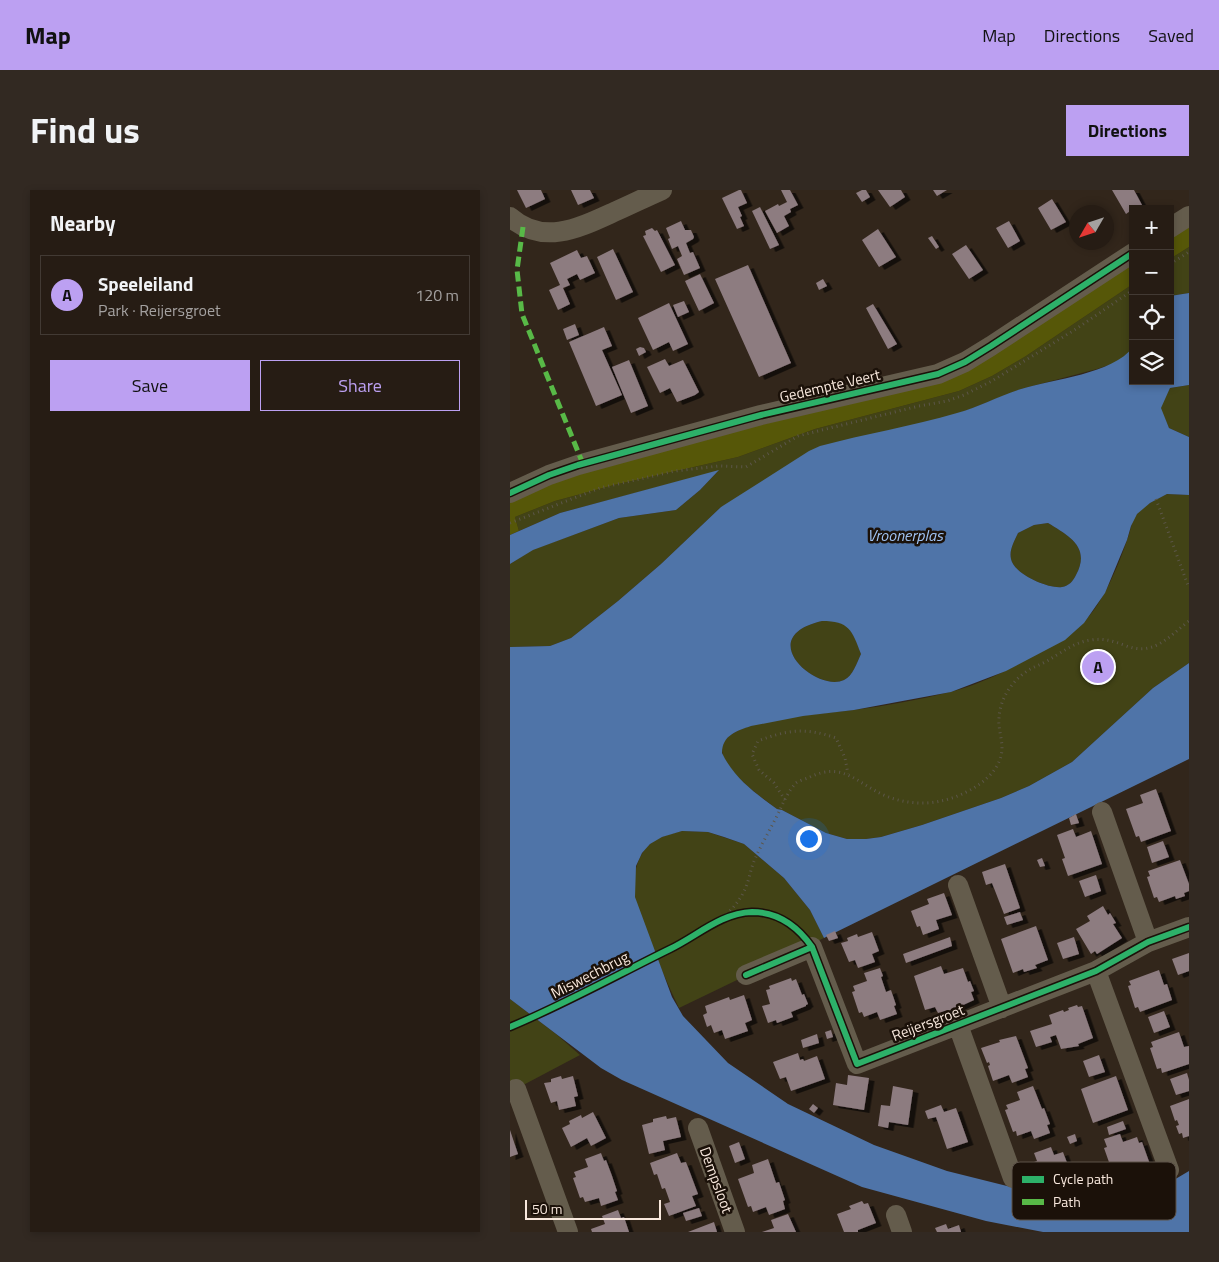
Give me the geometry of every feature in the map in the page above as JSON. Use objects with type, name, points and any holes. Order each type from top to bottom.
[{"type":"street","points":[[510,217],[523,227],[539,232],[557,233],[586,225],[662,190]]},
{"type":"street","points":[[1174,225],[1189,216]]},
{"type":"street","name":"Gedempte Veert","points":[[510,493],[549,475],[578,465],[761,415],[938,374],[965,362],[992,346],[1129,256]]},
{"type":"street","points":[[1102,812],[1148,942]]},
{"type":"street","points":[[958,885],[1002,1008]]},
{"type":"street","name":"Reijersgroet","points":[[746,975],[812,947],[857,1064],[1096,971],[1148,942],[1189,927]]},
{"type":"street","points":[[1096,971],[1166,1162]]},
{"type":"street","name":"Reijersgroet","points":[[958,1025],[1012,1175]]},
{"type":"street","points":[[516,1089],[568,1232]]},
{"type":"street","name":"Dempsloot","points":[[698,1128],[734,1232]]},
{"type":"path","points":[[1174,261],[1189,252]]},
{"type":"path","points":[[510,523],[600,488],[675,470],[719,466],[746,467],[798,436],[900,410],[946,401],[964,395],[992,381],[1076,329],[1129,293]]},
{"type":"path","points":[[1156,499],[1189,588]]},
{"type":"path","points":[[720,920],[738,902],[745,890],[754,861],[785,800],[796,783],[822,772],[848,774],[886,796],[912,803],[942,801],[975,788],[998,767],[1002,748],[999,719],[1002,700],[1009,688],[1026,671],[1063,650],[1090,640],[1109,640],[1132,649],[1152,648],[1161,644],[1189,621]]},
{"type":"path","points":[[785,800],[774,783],[759,770],[752,754],[758,741],[794,730],[825,734],[836,738],[848,774]]},
{"type":"path","points":[[720,920],[739,914]]},
{"type":"shaded area","points":[[1189,225],[1189,247],[1174,256],[1174,250],[1174,234]]},
{"type":"shaded area","points":[[1189,247],[1189,293],[1174,295],[1174,256]]},
{"type":"shaded area","points":[[1129,264],[1129,287],[1026,356],[992,376],[959,391],[815,429],[738,457],[614,485],[555,501],[515,517],[519,531],[510,535],[510,502],[570,475],[906,388]]},
{"type":"shaded area","points":[[1129,287],[1129,352],[1115,363],[1021,389],[721,507],[661,564],[571,638],[550,646],[510,647],[510,564],[532,550],[619,518],[676,510],[700,490],[718,471],[560,513],[519,531],[515,517],[555,501],[614,485],[738,457],[815,429],[959,391],[992,376],[1026,356]]},
{"type":"shaded area","points":[[1189,385],[1189,437],[1169,428],[1160,408],[1170,388]]},
{"type":"shaded area","points":[[1167,494],[1189,495],[1189,663],[1153,688],[1072,762],[1029,786],[1001,798],[922,825],[881,837],[866,839],[847,839],[826,833],[777,809],[750,788],[730,768],[722,748],[726,739],[750,726],[805,715],[889,705],[957,690],[1003,672],[1066,638],[1078,629],[1103,595],[1119,562],[1132,522],[1138,512],[1148,504]]},
{"type":"shaded area","points":[[1048,523],[1076,543],[1081,557],[1074,579],[1062,587],[1049,586],[1032,579],[1018,570],[1013,565],[1011,559],[1011,549],[1018,533],[1034,525]]},
{"type":"shaded area","points":[[822,621],[835,621],[848,626],[856,640],[861,654],[852,672],[844,680],[832,682],[819,679],[797,661],[791,650],[792,639],[802,629]]},
{"type":"shaded area","points":[[682,831],[708,832],[744,844],[784,878],[810,910],[824,938],[679,1008],[640,915],[635,897],[634,883],[638,861],[645,849],[657,839]]},
{"type":"shaded area","points":[[510,999],[580,1055],[510,1092]]},
{"type":"water","name":"Vroonerplas","points":[[1189,293],[1189,385],[1170,388],[1161,408],[1169,428],[1189,437],[1189,495],[1167,494],[1150,503],[1137,514],[1105,593],[1084,623],[1065,640],[1006,671],[951,692],[751,726],[727,738],[722,753],[739,777],[753,791],[777,809],[826,833],[847,839],[881,837],[1001,798],[1029,786],[1072,762],[1153,688],[1189,663],[1189,759],[824,938],[810,910],[784,878],[744,844],[708,832],[682,831],[662,837],[650,844],[642,853],[636,866],[635,897],[672,997],[683,1016],[728,1063],[788,1104],[874,1145],[947,1171],[1012,1187],[1012,1220],[1176,1220],[1176,1179],[1189,1171],[1189,1232],[1043,1232],[986,1221],[862,1187],[622,1080],[601,1068],[510,999],[510,647],[550,646],[571,638],[661,564],[721,507],[809,451],[820,446],[957,413],[1021,389],[1097,370],[1112,364],[1129,351],[1129,385],[1174,385],[1174,295]],"holes":[[[1048,523],[1076,543],[1081,557],[1076,575],[1069,584],[1062,587],[1049,586],[1025,575],[1013,565],[1011,549],[1018,533],[1034,525]],[[822,621],[844,625],[852,633],[861,654],[847,678],[832,682],[819,679],[797,661],[791,650],[792,639],[802,629]]]},
{"type":"water","points":[[719,470],[700,490],[676,510],[619,518],[533,550],[510,564],[510,535],[560,513]]},
{"type":"building","points":[[517,190],[541,190],[545,199],[526,208]]},
{"type":"building","points":[[571,190],[590,190],[594,198],[578,205]]},
{"type":"building","points":[[741,190],[747,203],[738,207],[744,226],[737,229],[722,198]]},
{"type":"building","points":[[781,190],[790,190],[798,205],[790,209],[791,212],[784,216],[789,226],[777,233],[765,211],[778,204],[779,206],[787,202]]},
{"type":"building","points":[[866,190],[870,197],[862,202],[856,193]]},
{"type":"building","points":[[878,190],[901,190],[905,197],[890,207]]},
{"type":"building","points":[[933,190],[947,190],[937,196]]},
{"type":"building","points":[[1112,190],[1134,190],[1142,205],[1129,205],[1129,212],[1126,214]]},
{"type":"building","points":[[1052,199],[1066,222],[1051,230],[1038,208]]},
{"type":"building","points":[[760,207],[779,245],[770,249],[752,211]]},
{"type":"building","points":[[681,221],[685,230],[691,230],[694,237],[686,243],[690,253],[693,252],[700,268],[684,275],[677,259],[682,256],[678,246],[672,249],[666,228]]},
{"type":"building","points":[[1009,221],[1020,241],[1008,248],[996,228]]},
{"type":"building","points":[[652,228],[655,231],[657,230],[675,265],[661,272],[643,236],[646,235],[645,231]]},
{"type":"building","points":[[878,229],[896,257],[879,267],[862,240]]},
{"type":"building","points":[[932,236],[939,247],[936,249],[928,238]]},
{"type":"building","points":[[966,245],[983,270],[969,279],[952,254]]},
{"type":"building","points":[[613,249],[633,292],[616,300],[597,257]]},
{"type":"building","points":[[577,250],[581,258],[587,256],[595,273],[580,280],[577,274],[567,279],[570,285],[563,288],[570,304],[558,310],[549,290],[560,285],[550,263]]},
{"type":"building","points":[[748,265],[791,363],[759,377],[715,279]]},
{"type":"building","points":[[700,274],[714,303],[699,311],[685,281]]},
{"type":"building","points":[[823,279],[827,286],[819,290],[816,283]]},
{"type":"building","points":[[684,301],[689,312],[678,317],[673,305]]},
{"type":"building","points":[[669,303],[688,344],[673,351],[669,342],[653,350],[638,318]]},
{"type":"building","points":[[873,304],[897,344],[888,349],[866,308]]},
{"type":"building","points":[[575,324],[579,335],[567,340],[563,329]]},
{"type":"building","points":[[604,327],[612,346],[602,350],[622,395],[596,406],[569,342]]},
{"type":"building","points":[[644,348],[646,352],[639,356],[636,349]]},
{"type":"building","points":[[665,359],[669,366],[683,360],[699,392],[677,402],[670,388],[660,393],[647,367]]},
{"type":"building","points":[[629,360],[648,406],[631,413],[612,367]]},
{"type":"building","points":[[1156,789],[1171,831],[1141,842],[1139,836],[1136,837],[1126,809],[1143,803],[1140,795]]},
{"type":"building","points":[[1076,814],[1079,823],[1071,825],[1069,818]]},
{"type":"building","points":[[1073,829],[1076,837],[1091,831],[1102,864],[1068,876],[1062,859],[1065,858],[1057,835]]},
{"type":"building","points":[[1163,841],[1169,857],[1152,863],[1147,847]]},
{"type":"building","points":[[1042,858],[1045,866],[1040,867],[1037,860]]},
{"type":"building","points":[[1180,860],[1189,884],[1189,891],[1184,893],[1185,896],[1176,899],[1175,896],[1159,902],[1157,897],[1154,898],[1147,877],[1150,876],[1148,871]]},
{"type":"building","points":[[1005,864],[1020,908],[1004,914],[992,883],[986,885],[982,872]]},
{"type":"building","points":[[1096,875],[1101,891],[1085,897],[1079,881]]},
{"type":"building","points":[[944,893],[952,915],[936,920],[939,929],[923,935],[920,926],[917,927],[911,911],[929,904],[927,899]]},
{"type":"building","points":[[1103,906],[1116,923],[1113,924],[1122,938],[1097,954],[1095,951],[1091,954],[1076,929],[1090,921],[1087,916]]},
{"type":"building","points":[[1020,912],[1023,920],[1007,925],[1004,917]]},
{"type":"building","points":[[1036,926],[1048,960],[1035,965],[1037,968],[1024,972],[1023,969],[1013,973],[1001,939]]},
{"type":"building","points":[[835,931],[838,938],[829,941],[826,935]]},
{"type":"building","points":[[872,932],[879,951],[872,954],[875,962],[858,968],[855,960],[849,962],[841,943],[848,941],[847,938],[857,934],[858,937]]},
{"type":"building","points":[[950,937],[952,946],[906,963],[903,954]]},
{"type":"building","points":[[1074,937],[1079,954],[1063,959],[1057,943]]},
{"type":"building","points":[[1189,953],[1189,971],[1178,975],[1172,959]]},
{"type":"building","points":[[941,966],[944,974],[963,968],[968,982],[970,981],[974,991],[971,992],[974,1000],[948,1012],[948,1010],[938,1013],[935,1007],[925,1010],[914,976]]},
{"type":"building","points":[[880,968],[886,992],[891,990],[897,1014],[880,1020],[877,1012],[864,1017],[862,1012],[859,1013],[852,992],[855,991],[853,986],[867,981],[864,973]]},
{"type":"building","points":[[1159,970],[1164,985],[1167,984],[1172,1000],[1140,1012],[1138,1007],[1135,1008],[1128,986],[1131,985],[1129,981]]},
{"type":"building","points":[[791,978],[792,981],[796,979],[802,995],[804,994],[808,1004],[791,1012],[793,1017],[777,1023],[776,1020],[768,1023],[762,1006],[770,1004],[766,990],[770,989],[769,986]]},
{"type":"building","points":[[744,995],[752,1020],[745,1023],[748,1031],[725,1039],[722,1030],[714,1033],[711,1025],[707,1027],[703,1015],[707,1013],[705,1006],[729,997],[730,1000]]},
{"type":"building","points":[[1077,1005],[1078,1007],[1082,1006],[1093,1038],[1078,1044],[1079,1046],[1061,1049],[1056,1035],[1050,1037],[1052,1042],[1036,1047],[1030,1031],[1052,1024],[1049,1015],[1063,1010],[1064,1012],[1069,1010],[1068,1008]]},
{"type":"building","points":[[1164,1011],[1170,1027],[1154,1033],[1148,1017]]},
{"type":"building","points":[[831,1030],[833,1037],[827,1039],[825,1032]]},
{"type":"building","points":[[1179,1032],[1184,1047],[1189,1046],[1189,1064],[1162,1073],[1161,1068],[1157,1069],[1150,1048],[1153,1047],[1151,1042]]},
{"type":"building","points":[[817,1034],[819,1043],[803,1048],[801,1040]]},
{"type":"building","points":[[1016,1036],[1028,1068],[1025,1069],[1028,1077],[1012,1083],[1009,1075],[993,1081],[988,1066],[990,1065],[989,1062],[987,1063],[981,1048],[1000,1042],[999,1040]]},
{"type":"building","points":[[798,1053],[800,1060],[803,1059],[804,1061],[817,1056],[825,1079],[791,1091],[786,1077],[780,1079],[773,1062]]},
{"type":"building","points":[[1099,1055],[1105,1072],[1089,1077],[1083,1061]]},
{"type":"building","points":[[1187,1073],[1189,1091],[1176,1095],[1170,1079]]},
{"type":"building","points":[[848,1075],[869,1078],[864,1110],[833,1105],[836,1083],[847,1085]]},
{"type":"building","points":[[561,1076],[562,1079],[573,1076],[578,1096],[574,1097],[576,1106],[559,1110],[557,1101],[551,1103],[544,1083],[551,1082],[551,1079]]},
{"type":"building","points":[[1116,1076],[1128,1110],[1093,1123],[1081,1089]]},
{"type":"building","points":[[893,1086],[913,1090],[908,1125],[889,1122],[888,1128],[878,1126],[881,1105],[890,1106]]},
{"type":"building","points":[[1033,1086],[1050,1124],[1047,1125],[1050,1133],[1034,1139],[1031,1131],[1017,1136],[1016,1131],[1013,1132],[1005,1110],[1008,1109],[1006,1105],[1020,1100],[1017,1092]]},
{"type":"building","points":[[1189,1099],[1189,1136],[1183,1138],[1182,1133],[1179,1134],[1176,1126],[1179,1125],[1177,1120],[1175,1121],[1170,1106]]},
{"type":"building","points":[[813,1104],[818,1108],[814,1113],[809,1109]]},
{"type":"building","points":[[941,1105],[944,1112],[956,1108],[968,1142],[947,1149],[936,1117],[928,1119],[925,1111]]},
{"type":"building","points":[[593,1112],[606,1138],[591,1146],[587,1138],[571,1147],[562,1128],[570,1124],[569,1121],[581,1115],[582,1118]]},
{"type":"building","points":[[666,1116],[667,1119],[676,1117],[681,1137],[663,1141],[665,1150],[649,1154],[642,1125],[653,1122],[653,1119]]},
{"type":"building","points":[[1123,1121],[1126,1129],[1109,1135],[1107,1127]]},
{"type":"building","points":[[510,1130],[518,1154],[510,1157]]},
{"type":"building","points":[[1075,1134],[1077,1141],[1070,1144],[1067,1137]]},
{"type":"building","points":[[1120,1134],[1123,1142],[1137,1137],[1139,1143],[1142,1142],[1149,1162],[1109,1162],[1104,1148],[1107,1147],[1104,1139]]},
{"type":"building","points":[[739,1142],[745,1159],[735,1163],[729,1146]]},
{"type":"building","points":[[1051,1147],[1054,1155],[1063,1152],[1067,1162],[1034,1162],[1037,1161],[1034,1153]]},
{"type":"building","points":[[601,1153],[612,1176],[618,1200],[601,1206],[599,1198],[585,1202],[583,1197],[580,1198],[573,1178],[576,1177],[574,1172],[588,1167],[585,1159]]},
{"type":"building","points":[[677,1153],[681,1163],[686,1162],[698,1194],[692,1196],[696,1206],[669,1216],[664,1204],[670,1202],[665,1188],[662,1189],[657,1174],[654,1175],[650,1163]]},
{"type":"building","points":[[768,1159],[776,1183],[779,1182],[785,1200],[783,1201],[785,1209],[769,1215],[766,1207],[753,1212],[751,1206],[748,1207],[738,1179],[754,1173],[752,1165]]},
{"type":"building","points":[[862,1201],[864,1204],[868,1203],[876,1223],[858,1230],[858,1232],[844,1232],[837,1214],[851,1209],[849,1206]]},
{"type":"building","points":[[699,1208],[702,1216],[686,1221],[683,1213]]},
{"type":"building","points":[[618,1210],[621,1218],[624,1217],[629,1232],[592,1232],[591,1229],[605,1224],[602,1216]]},
{"type":"building","points":[[788,1214],[796,1232],[762,1232],[774,1228],[771,1220]]},
{"type":"building","points":[[714,1222],[717,1232],[688,1232]]},
{"type":"building","points":[[946,1224],[948,1229],[959,1225],[961,1232],[937,1232],[935,1228]]},
{"type":"marked path","points":[[523,227],[517,270],[522,314],[583,464]]},
{"type":"cycle path","points":[[510,493],[549,475],[578,465],[761,415],[938,374],[965,362],[991,346],[1129,256]]},
{"type":"cycle path","name":"Miswechbrug","points":[[510,1027],[571,999],[680,944],[730,916],[741,913],[761,913],[779,918],[794,927],[812,947]]},
{"type":"cycle path","points":[[746,975],[812,947],[857,1064],[1096,971],[1148,942],[1189,927]]},
{"type":"place","name":"Speeleiland","points":[[1098,667]]}]
